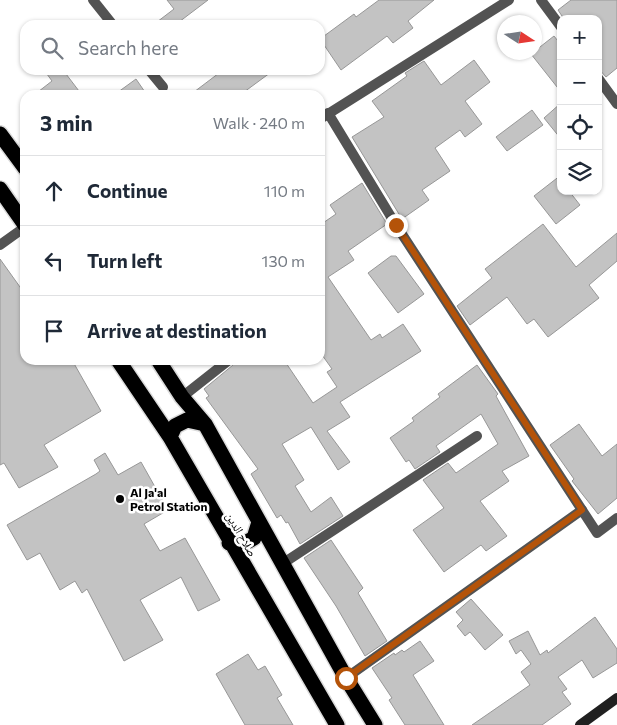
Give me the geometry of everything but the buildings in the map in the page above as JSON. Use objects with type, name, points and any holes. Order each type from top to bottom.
[{"type":"highway","points":[[0,134],[20,161]]},
{"type":"highway","points":[[0,189],[20,219]]},
{"type":"highway","name":"صلاح الدين","points":[[121,365],[170,437],[337,725]]},
{"type":"highway","name":"صلاح الدين","points":[[161,365],[182,397],[204,424],[346,678],[375,725]]},
{"type":"highway","points":[[170,437],[176,426],[187,420],[204,424]]},
{"type":"highway","points":[[230,542],[245,543],[254,538],[259,522]]},
{"type":"main road","points":[[580,725],[617,698]]},
{"type":"street","points":[[93,0],[109,20]]},
{"type":"street","points":[[325,115],[509,0]]},
{"type":"street","points":[[546,2],[557,20]]},
{"type":"street","points":[[153,75],[163,87]]},
{"type":"street","points":[[602,83],[617,104]]},
{"type":"street","points":[[325,118],[597,533],[617,518]]},
{"type":"street","points":[[0,245],[20,230]]},
{"type":"street","points":[[182,397],[222,365]]},
{"type":"street","points":[[282,564],[477,436]]},
{"type":"street","points":[[346,678],[582,510]]},
{"type":"place","name":"Al Ja'al Petrol Station","points":[[120,499]]},
{"type":"route","points":[[346,678],[582,510],[396,225]]}]
